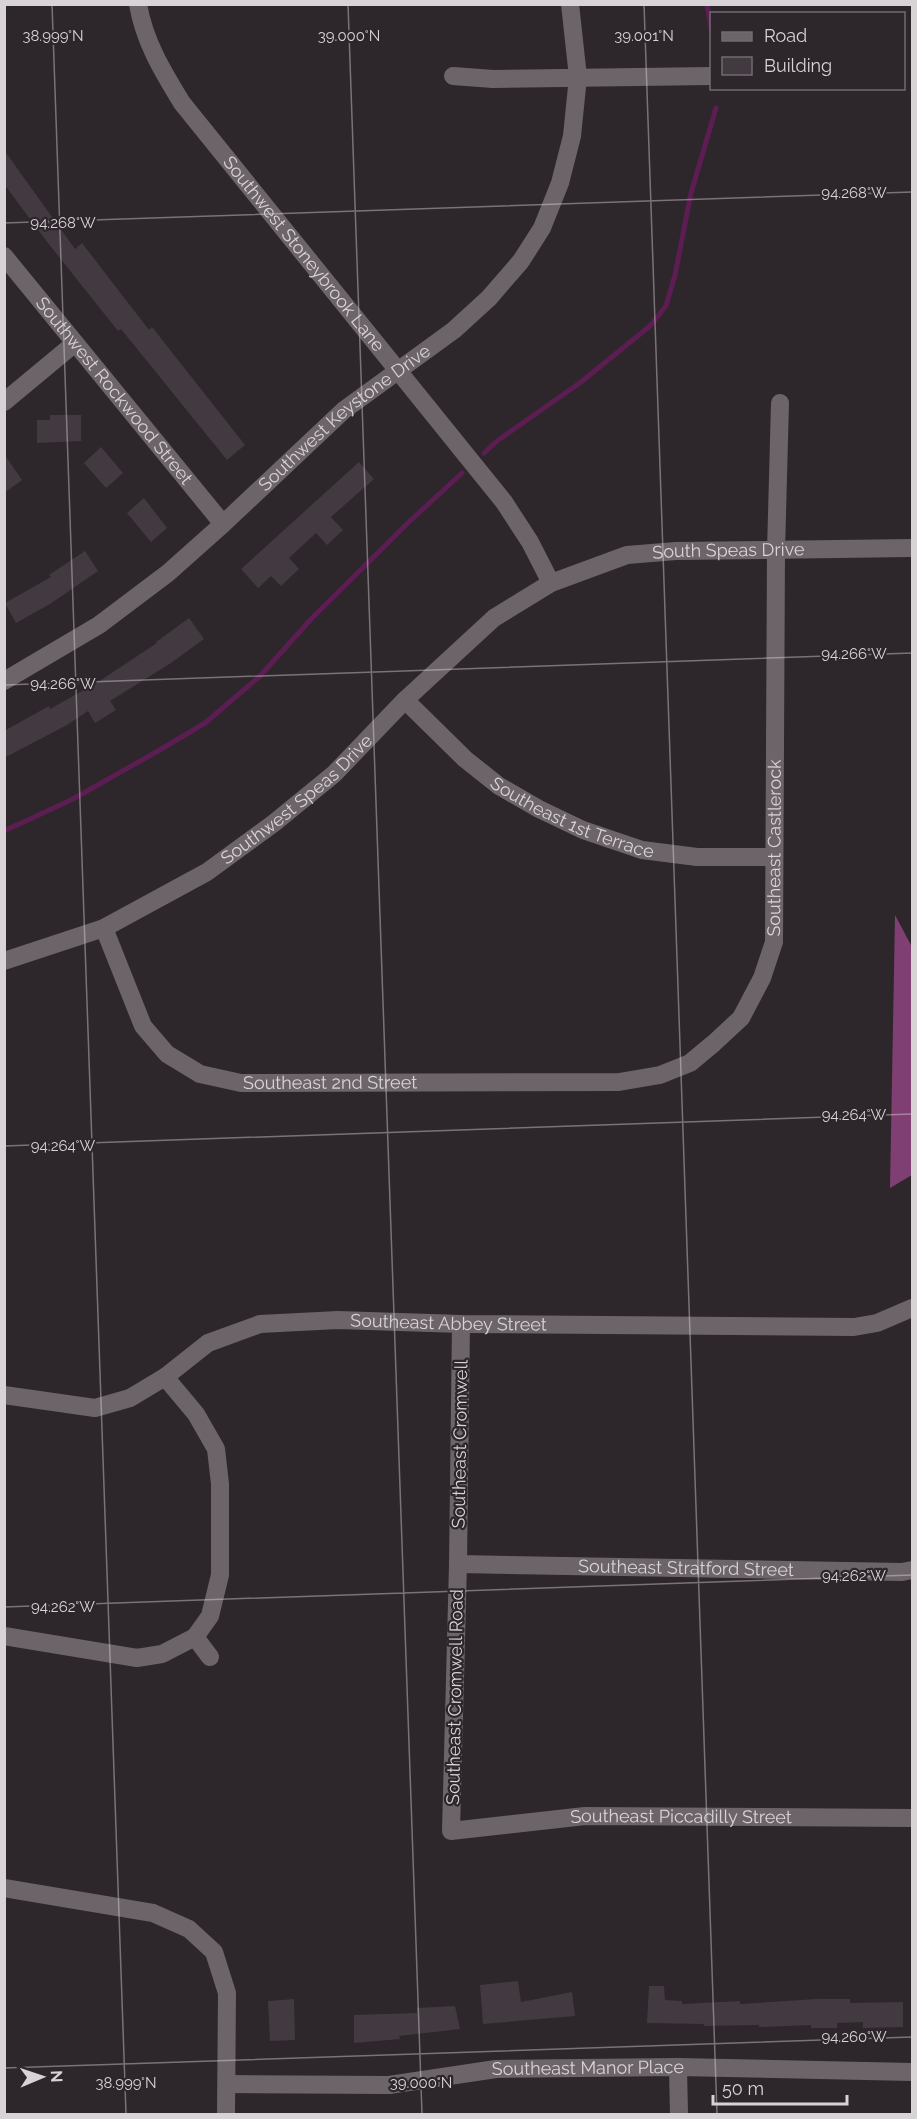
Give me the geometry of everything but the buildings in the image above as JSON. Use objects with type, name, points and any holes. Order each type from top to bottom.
[{"type":"street","name":"Southwest Stoneybrook Lane","points":[[138,4],[140,19],[157,63],[182,103],[504,502],[530,542],[550,583]]},
{"type":"street","name":"Southwest Keystone Drive","points":[[4,681],[99,625],[168,573],[224,524],[344,410],[454,330],[489,298],[521,261],[542,228],[560,183],[572,136],[578,78],[570,4]]},
{"type":"street","points":[[453,76],[493,79],[710,76]]},
{"type":"street","name":"Southwest Rockwood Street","points":[[4,256],[224,524]]},
{"type":"street","points":[[4,402],[75,343]]},
{"type":"street","name":"Southeast Castlerock","points":[[641,1078],[660,1076],[690,1063],[741,1018],[762,978],[774,942],[776,551],[780,403]]},
{"type":"street","name":"South Speas Drive","points":[[550,583],[627,555],[676,551],[912,548]]},
{"type":"street","name":"Southwest Speas Drive","points":[[4,961],[104,928],[207,872],[274,823],[334,774],[405,700],[494,618],[550,583]]},
{"type":"street","name":"Southeast 1st Terrace","points":[[405,700],[465,759],[499,786],[539,809],[584,830],[642,850],[697,856],[774,857]]},
{"type":"street","name":"Southeast 2nd Street","points":[[104,928],[143,1026],[167,1054],[200,1074],[241,1083],[619,1082],[641,1078]]},
{"type":"street","name":"Southeast Abbey Street","points":[[4,1395],[95,1408],[130,1398],[165,1377],[208,1343],[260,1324],[338,1320],[462,1324],[854,1328],[877,1323],[912,1308]]},
{"type":"street","name":"Southeast Cromwell","points":[[458,1564],[462,1324]]},
{"type":"street","points":[[4,1636],[136,1658],[162,1654],[195,1637],[210,1616],[220,1575],[220,1484],[216,1449],[196,1414],[165,1377]]},
{"type":"street","name":"Southeast Stratford Street","points":[[458,1564],[902,1572],[912,1570]]},
{"type":"street","name":"Southeast Cromwell Road","points":[[451,1831],[458,1564]]},
{"type":"street","points":[[195,1637],[210,1657]]},
{"type":"street","name":"Southeast Piccadilly Street","points":[[451,1831],[585,1816],[912,1818]]},
{"type":"street","points":[[4,1888],[153,1913],[189,1929],[214,1952],[227,1994],[226,2115]]},
{"type":"street","points":[[678,2067],[679,2115]]},
{"type":"street","name":"Southeast Manor Place","points":[[227,2084],[389,2085],[496,2069],[678,2067],[912,2072]]},
{"type":"shaded area","points":[[895,915],[912,947],[912,1175],[890,1188]]},
{"type":"waterway","points":[[707,4],[710,22]]},
{"type":"waterway","points":[[484,453],[497,441],[581,382],[650,326],[666,306],[675,275],[691,193],[716,108]]},
{"type":"waterway","points":[[4,831],[71,800],[205,723],[260,676],[312,618],[462,473]]}]
